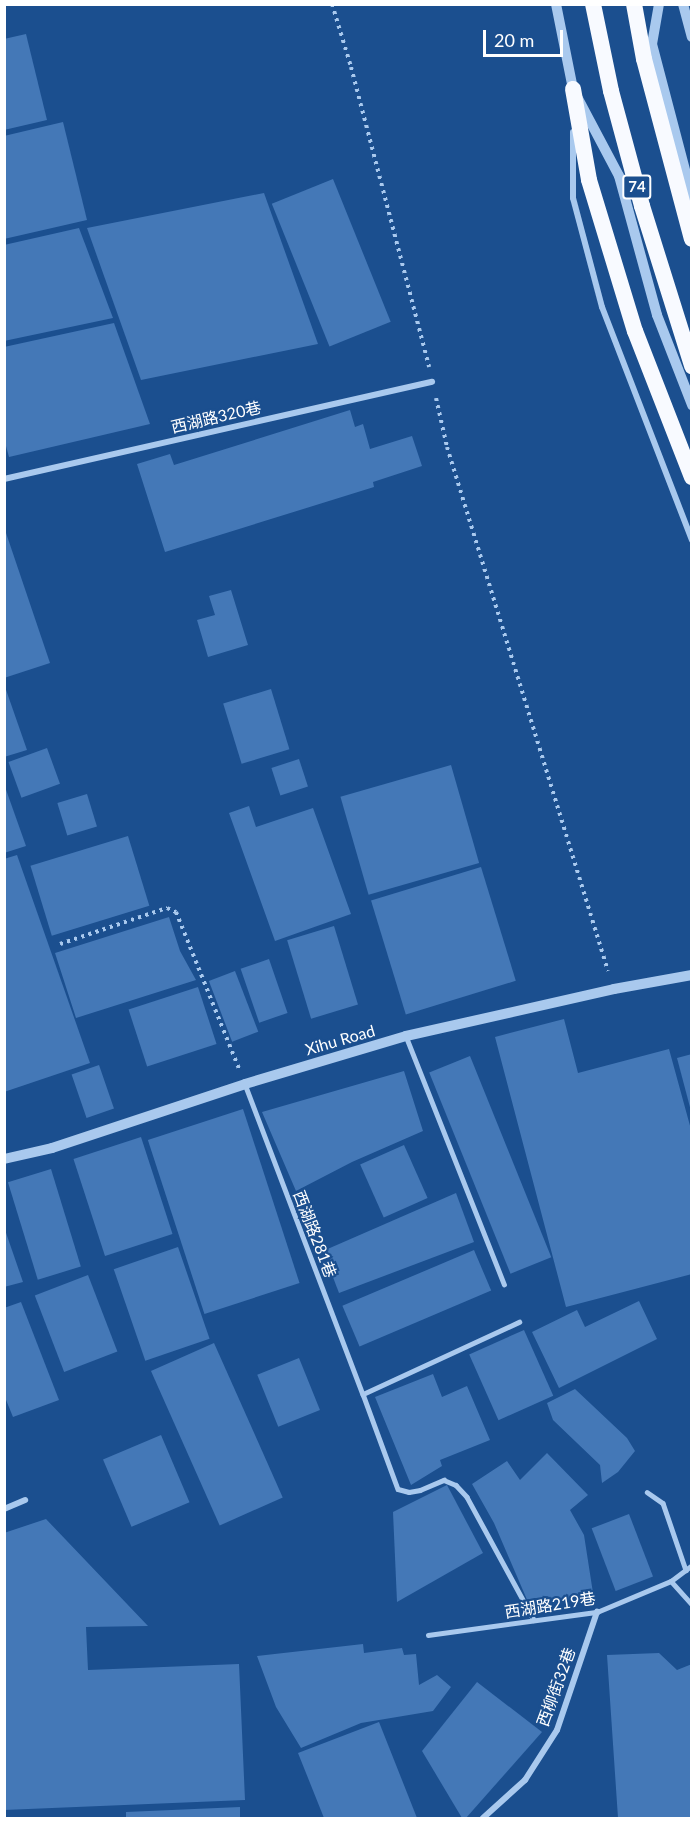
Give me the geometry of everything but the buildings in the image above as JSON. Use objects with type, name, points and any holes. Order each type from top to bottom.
[{"type":"highway","name":"74","points":[[593,4],[611,91],[642,206],[692,366]]},
{"type":"highway","name":"74","points":[[634,4],[647,71],[692,239]]},
{"type":"highway","points":[[573,89],[589,180],[635,331],[692,477]]},
{"type":"street","points":[[556,4],[573,89],[573,198],[602,307],[692,540]]},
{"type":"street","points":[[659,4],[652,44],[692,197]]},
{"type":"street","points":[[683,4],[692,37]]},
{"type":"street","points":[[573,89],[619,176],[657,315],[692,405]]},
{"type":"street","name":"西湖路320巷","points":[[4,479],[432,382]]},
{"type":"street","name":"Xihu Road","points":[[4,1159],[52,1148],[245,1084],[406,1036],[614,989],[692,975]]},
{"type":"street","points":[[4,1509],[25,1500]]},
{"type":"street","name":"西柳街32巷","points":[[483,1818],[525,1780],[557,1730],[597,1612]]},
{"type":"lane","points":[[406,1036],[504,1284]]},
{"type":"lane","name":"西湖路281巷","points":[[245,1084],[398,1489],[409,1492],[420,1490],[444,1480],[456,1485],[466,1497],[534,1620]]},
{"type":"lane","points":[[363,1394],[519,1322]]},
{"type":"lane","points":[[647,1492],[663,1503],[686,1570]]},
{"type":"lane","name":"西湖路219巷","points":[[428,1635],[597,1612],[671,1581],[692,1565]]},
{"type":"lane","points":[[671,1581],[692,1604]]},
{"type":"path","points":[[332,4],[351,67],[447,447],[614,989]]},
{"type":"path","points":[[60,944],[167,908],[176,912],[245,1084]]}]
